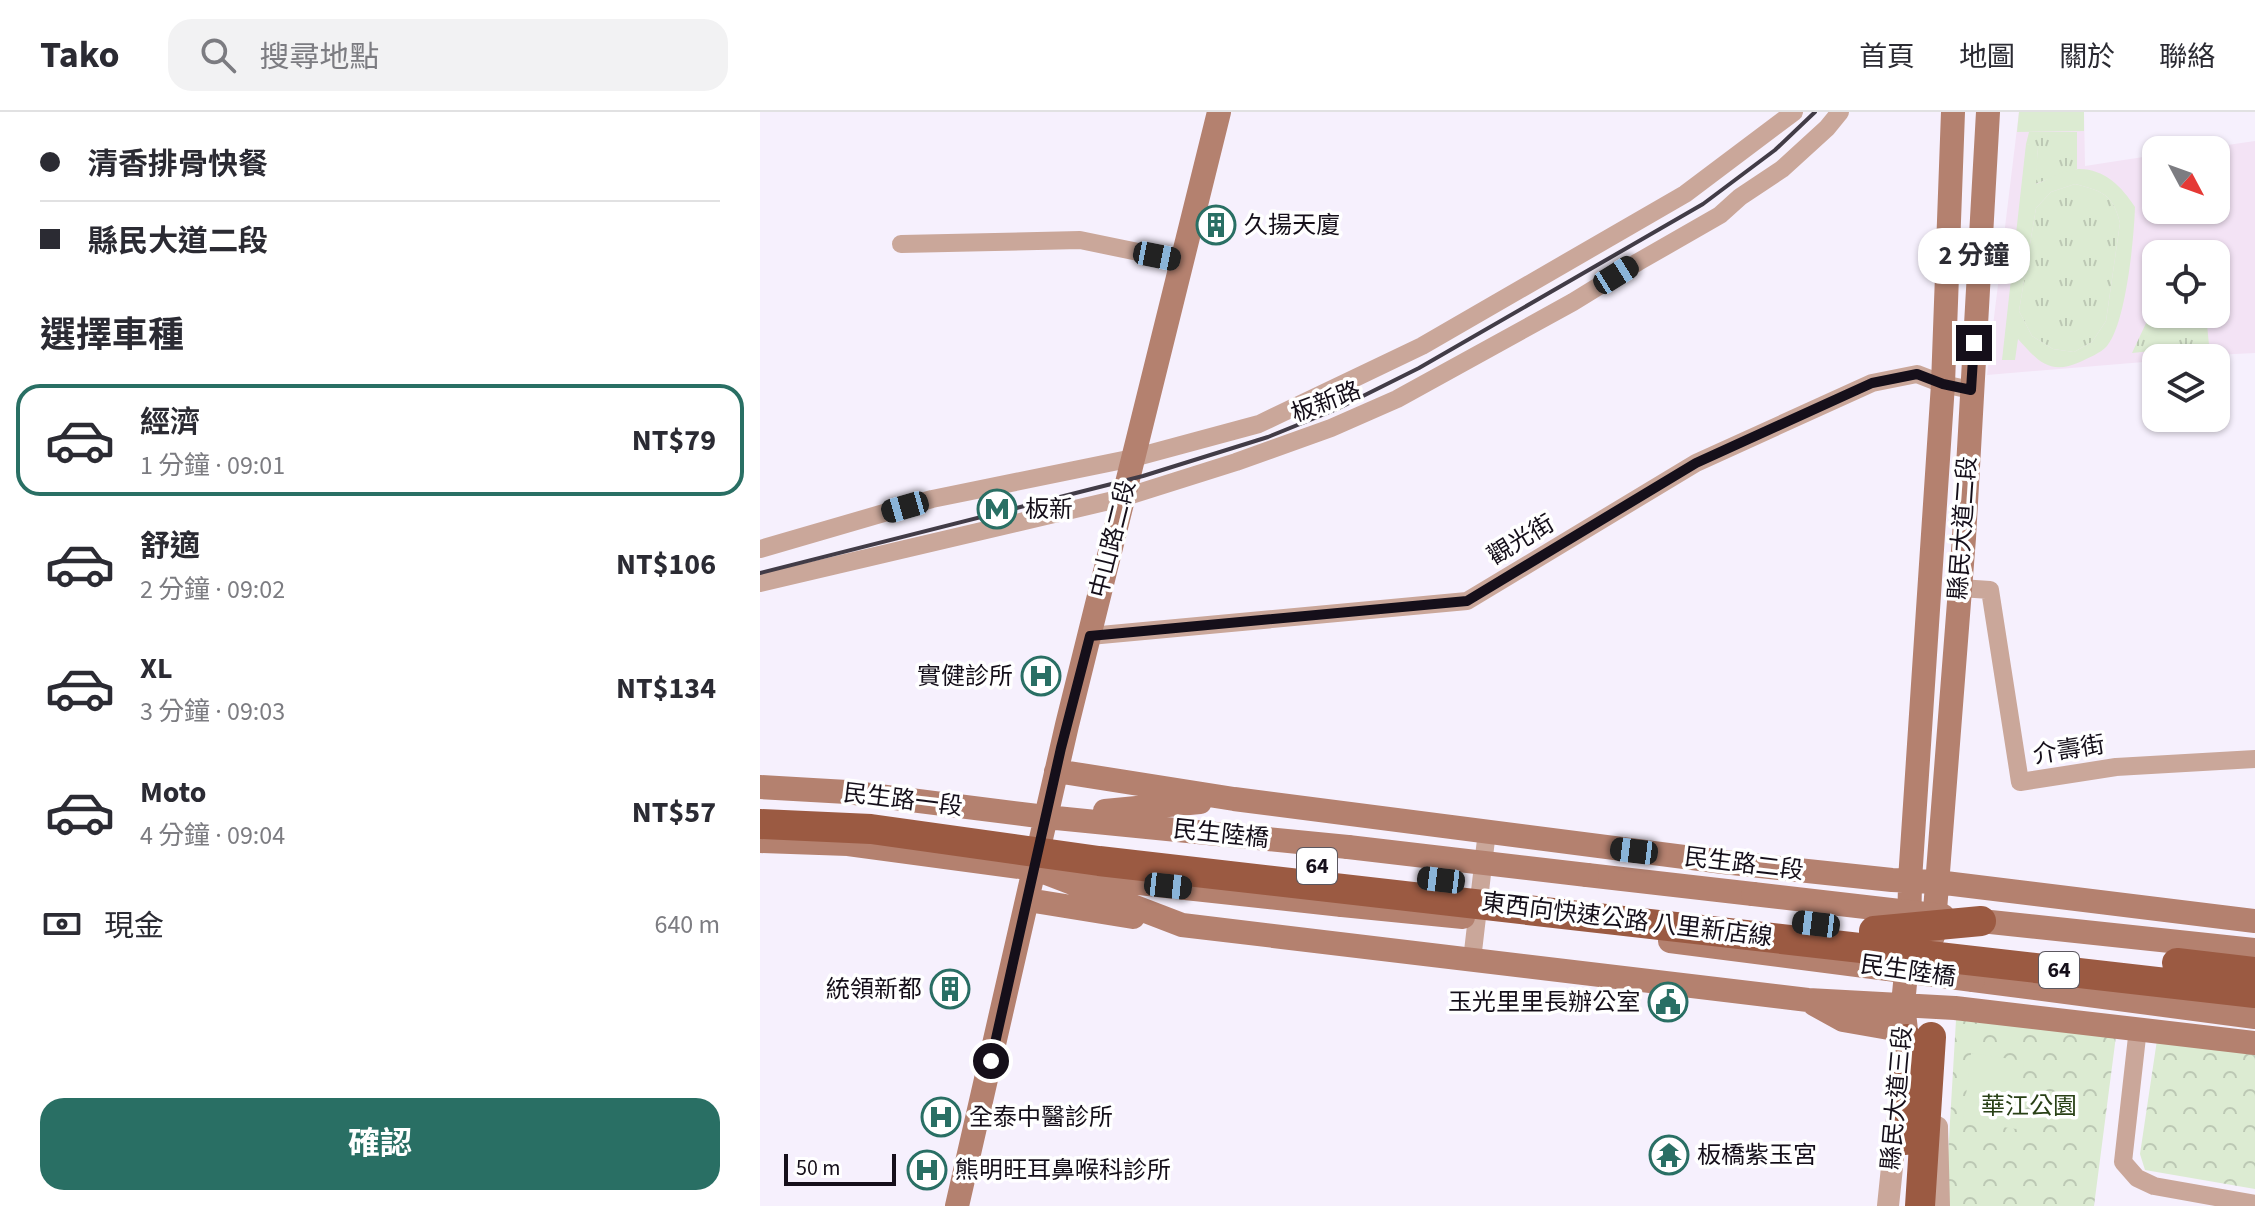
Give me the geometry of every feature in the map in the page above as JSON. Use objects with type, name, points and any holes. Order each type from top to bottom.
[{"type":"highway","name":"東西向快速公路 八里新店線","points":[[760,805],[866,811],[1868,939],[2255,993]]},
{"type":"highway","name":"東西向快速公路 八里新店線","points":[[760,824],[871,829],[1099,861],[1868,939],[2255,972]]},
{"type":"highway","points":[[1868,939],[1981,921]]},
{"type":"highway","points":[[1868,939],[1973,980]]},
{"type":"highway","points":[[1914,1036],[1914,1167],[1920,1206]]},
{"type":"highway","points":[[1903,1206],[1914,1167]]},
{"type":"main road","name":"中山路二段","points":[[957,1206],[1056,771],[1219,112]]},
{"type":"main road","name":"縣民大道二段","points":[[1921,944],[1910,880],[1943,384],[1953,112]]},
{"type":"main road","name":"縣民大道二段","points":[[1921,944],[1937,882],[1960,588],[1988,112]]},
{"type":"main road","name":"民生路二段","points":[[1056,771],[1234,799],[1723,862],[1937,882],[2255,921]]},
{"type":"main road","name":"民生路一段","points":[[760,787],[847,792],[1046,817]]},
{"type":"main road","name":"民生路二段","points":[[1046,817],[1234,799]]},
{"type":"main road","name":"民生陸橋","points":[[1046,817],[1348,847],[2255,950]]},
{"type":"main road","name":"民生路一段","points":[[760,841],[848,844],[1036,869]]},
{"type":"main road","name":"民生陸橋","points":[[1036,869],[1595,932],[2255,1017]]},
{"type":"main road","points":[[1036,869],[1182,925]]},
{"type":"main road","points":[[1028,900],[1182,925],[1808,1000],[1903,1004],[2255,1043]]},
{"type":"main road","name":"縣民大道三段","points":[[1914,1036],[1903,1004],[1921,944]]},
{"type":"main road","name":"縣民大道三段","points":[[1914,1036],[1932,1007],[1921,944]]},
{"type":"main road","points":[[1808,1000],[1843,1020],[1914,1036]]},
{"type":"street","name":"板新路","points":[[760,549],[932,499],[1133,458],[1259,424],[1422,346],[1685,194],[1794,112]]},
{"type":"street","name":"板新路","points":[[760,583],[1122,498],[1331,428],[1410,393],[1720,215],[1740,197],[1782,169],[1840,112]]},
{"type":"street","points":[[901,244],[1080,240],[1182,261]]},
{"type":"street","name":"觀光街","points":[[1090,636],[1467,601],[1696,463],[1872,383],[1917,374],[1971,390]]},
{"type":"street","name":"介壽街","points":[[1960,588],[1990,590],[2020,782],[2116,767],[2255,759]]},
{"type":"street","points":[[1472,960],[1487,831]]},
{"type":"street","points":[[2138,1028],[2123,1162],[2137,1178],[2154,1186],[2255,1204]]},
{"type":"street","name":"縣民大道三段","points":[[1888,1206],[1914,1036]]},
{"type":"street","name":"縣民大道三段","points":[[1914,1036],[1939,1206]]},
{"type":"shaded area","points":[[2019,112],[2084,112],[2085,166],[2142,157],[2142,224],[2230,224],[2230,145],[2255,141],[2255,353],[2230,354],[2230,344],[2142,344],[2142,362],[1987,375]]},
{"type":"green space","points":[[2019,112],[2084,112],[2084,131],[2017,132]]},
{"type":"green space","points":[[2029,132],[2077,132],[2077,169],[2035,184],[2038,147],[2026,144]]},
{"type":"green space","points":[[2026,144],[2038,146],[2036,184],[2079,169],[2105,176],[2124,193],[2135,207],[2131,259],[2119,319],[2114,335],[2104,349],[2069,366],[2060,367],[2044,364],[2018,339],[2015,360],[2002,360]],"holes":[[[2075,184],[2105,195],[2114,206],[2120,223],[2106,321],[2092,342],[2074,352],[2053,349],[2032,336],[2019,311],[2036,208],[2051,192]]]},
{"type":"green space","points":[[2075,184],[2105,195],[2114,206],[2120,223],[2106,321],[2092,342],[2074,352],[2053,349],[2032,336],[2019,311],[2036,208],[2051,192]]},
{"type":"green space","points":[[2144,328],[2207,328],[2209,344],[2142,344],[2142,352],[2132,353]]},
{"type":"green space","name":"華江公園","points":[[1956,1020],[2116,1036],[2094,1206],[1945,1206]]},
{"type":"green space","points":[[2157,1040],[2255,1054],[2255,1189],[2145,1170],[2140,1154]]},
{"type":"green space","points":[[1971,1053],[2024,1061],[2016,1129],[1963,1121]]},
{"type":"railway","points":[[760,573],[1143,476],[1268,437],[1337,409],[1419,368],[1703,204],[1775,150],[1815,112]]},
{"type":"place","name":"久揚天廈","points":[[1216,225]]},
{"type":"place","name":"板新","points":[[997,509]]},
{"type":"place","name":"實健診所","points":[[1041,676]]},
{"type":"place","name":"統領新都","points":[[950,989]]},
{"type":"place","name":"玉光里里長辦公室","points":[[1668,1002]]},
{"type":"place","name":"全泰中醫診所","points":[[941,1117]]},
{"type":"place","name":"板橋紫玉宮","points":[[1669,1155]]},
{"type":"place","name":"熊明旺耳鼻喉科診所","points":[[927,1170]]},
{"type":"route","points":[[991,1061],[1061,748],[1090,636],[1467,601],[1696,463],[1872,383],[1917,374],[1971,390],[1974,343]]}]
